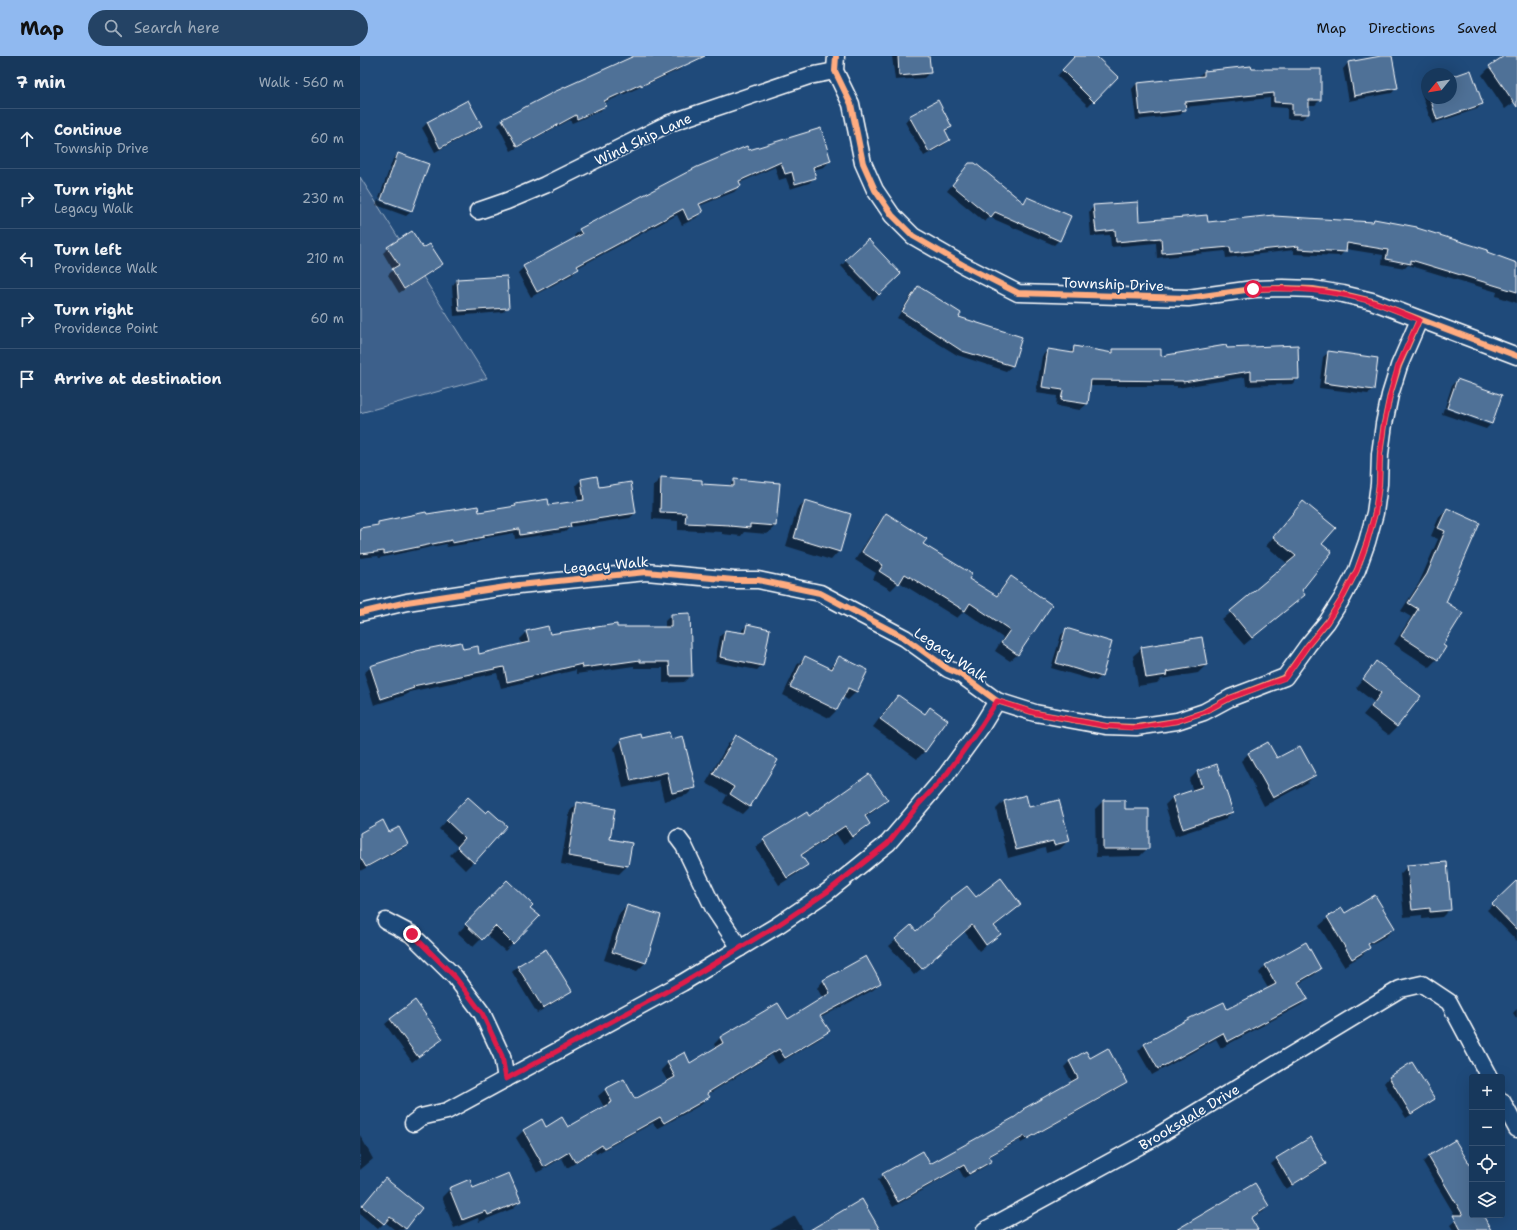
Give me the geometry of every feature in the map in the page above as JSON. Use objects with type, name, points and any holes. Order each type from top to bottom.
[{"type":"street","name":"Wind Ship Lane","points":[[478,211],[545,185],[670,123],[802,78],[835,64]]},
{"type":"street","name":"Township Drive","points":[[835,64],[851,104],[863,163],[875,190],[892,215],[913,236],[965,266],[1018,293],[1188,298],[1253,289],[1306,289],[1342,294],[1372,301],[1517,356]]},
{"type":"street","name":"Legacy Walk","points":[[360,613],[407,602],[518,585],[646,572],[734,580],[758,580],[820,593],[905,638],[948,669],[960,674],[997,701],[1035,713],[1106,726],[1136,728],[1177,721],[1197,714],[1230,698],[1285,678],[1308,645],[1327,622],[1343,597],[1357,570],[1375,513],[1379,484],[1380,454],[1390,395],[1398,366],[1419,320]]},
{"type":"street","points":[[413,1123],[421,1117],[447,1111],[682,983],[827,892],[888,843],[919,804],[946,775],[997,701]]},
{"type":"street","points":[[678,838],[684,846],[714,909],[740,948]]},
{"type":"street","points":[[386,921],[412,934],[455,977],[482,1013],[502,1056],[506,1079]]},
{"type":"street","name":"Brooksdale Drive","points":[[985,1230],[1154,1138],[1400,989],[1422,984],[1449,1002],[1487,1074]]},
{"type":"street","points":[[1505,1107],[1517,1129]]},
{"type":"shaded area","points":[[360,177],[487,378],[360,413]]},
{"type":"building","points":[[634,56],[705,56],[641,86],[641,84],[604,101],[606,106],[577,119],[576,115],[517,147],[502,119],[554,92]]},
{"type":"building","points":[[898,56],[929,56],[931,73],[899,76]]},
{"type":"building","points":[[1075,56],[1096,56],[1118,77],[1094,102],[1062,70]]},
{"type":"building","points":[[1381,56],[1392,56],[1398,88],[1354,96],[1348,62]]},
{"type":"building","points":[[1504,56],[1517,56],[1517,107],[1489,66]]},
{"type":"building","points":[[1251,66],[1252,69],[1321,69],[1321,100],[1309,100],[1309,114],[1292,114],[1292,103],[1274,102],[1274,93],[1185,102],[1186,110],[1140,115],[1137,83],[1204,76],[1204,71]]},
{"type":"building","points":[[1471,70],[1483,104],[1437,120],[1432,104],[1457,104],[1457,75]]},
{"type":"building","points":[[468,100],[482,126],[440,148],[427,122]]},
{"type":"building","points":[[938,100],[952,127],[945,130],[950,140],[929,152],[909,116]]},
{"type":"building","points":[[821,128],[831,161],[813,167],[816,178],[795,184],[792,172],[785,174],[781,162],[739,181],[741,186],[699,204],[703,212],[688,220],[683,209],[577,266],[579,269],[537,292],[523,266],[582,234],[579,229],[697,167],[747,146],[749,150]]},
{"type":"building","points":[[398,153],[429,164],[412,211],[381,200]]},
{"type":"building","points":[[969,163],[975,163],[1024,203],[1027,197],[1071,216],[1060,241],[995,212],[991,217],[952,185]]},
{"type":"building","points":[[1138,202],[1139,221],[1207,215],[1208,222],[1274,215],[1373,222],[1374,219],[1417,227],[1488,250],[1487,252],[1517,263],[1517,292],[1411,260],[1411,264],[1386,259],[1388,250],[1347,243],[1346,252],[1298,249],[1299,246],[1231,253],[1230,247],[1162,253],[1161,238],[1116,242],[1115,230],[1096,232],[1093,205]]},
{"type":"building","points":[[412,231],[423,248],[430,244],[443,264],[404,289],[392,269],[399,265],[387,247]]},
{"type":"building","points":[[868,239],[901,274],[879,295],[845,260]]},
{"type":"building","points":[[507,276],[509,308],[459,311],[457,279]]},
{"type":"building","points":[[918,286],[961,313],[959,317],[1022,337],[1013,366],[962,351],[902,312]]},
{"type":"building","points":[[1226,345],[1227,348],[1298,345],[1299,379],[1251,380],[1251,371],[1183,382],[1091,380],[1088,404],[1061,400],[1063,390],[1042,387],[1048,349],[1073,353],[1074,346],[1113,353],[1113,349],[1161,349],[1161,356]]},
{"type":"building","points":[[1328,351],[1378,358],[1374,390],[1324,383]]},
{"type":"building","points":[[1457,379],[1502,395],[1492,424],[1447,408]]},
{"type":"building","points":[[597,476],[599,487],[631,482],[636,513],[570,523],[571,527],[520,535],[519,529],[484,535],[484,537],[452,543],[452,540],[384,554],[384,551],[360,554],[360,528],[378,525],[378,522],[426,512],[427,514],[478,506],[479,512],[548,499],[549,505],[584,500],[581,479]]},
{"type":"building","points":[[661,477],[702,480],[702,484],[734,486],[734,479],[780,483],[776,526],[750,524],[750,528],[730,525],[685,523],[686,513],[660,512]]},
{"type":"building","points":[[805,500],[851,514],[840,552],[794,538]]},
{"type":"building","points":[[1303,501],[1336,528],[1322,544],[1332,552],[1302,590],[1305,595],[1252,638],[1230,611],[1296,556],[1273,537]]},
{"type":"building","points":[[1447,508],[1480,523],[1446,602],[1463,613],[1443,645],[1446,647],[1438,660],[1401,636],[1418,609],[1408,603],[1427,574],[1445,531],[1438,528]]},
{"type":"building","points":[[886,513],[927,539],[923,544],[972,574],[969,579],[997,596],[1011,576],[1052,605],[1018,655],[1001,643],[1010,630],[970,603],[965,611],[905,574],[899,584],[879,571],[883,565],[862,552]]},
{"type":"building","points":[[690,613],[692,676],[670,676],[669,662],[640,662],[640,660],[583,668],[582,664],[507,682],[504,667],[413,686],[414,688],[381,699],[370,666],[416,651],[461,642],[463,649],[478,646],[479,654],[529,642],[526,631],[548,626],[550,634],[617,624],[617,627],[671,627],[671,614]]},
{"type":"building","points":[[747,624],[770,629],[763,666],[720,657],[725,630],[745,633]]},
{"type":"building","points":[[1066,628],[1112,642],[1102,677],[1056,663]]},
{"type":"building","points":[[1202,637],[1207,665],[1166,672],[1167,675],[1146,678],[1141,647]]},
{"type":"building","points":[[805,656],[832,669],[839,656],[868,670],[857,692],[848,688],[837,710],[790,687]]},
{"type":"building","points":[[1376,661],[1421,696],[1397,727],[1371,707],[1381,693],[1363,679]]},
{"type":"building","points":[[898,695],[925,714],[930,707],[948,720],[925,752],[880,719]]},
{"type":"building","points":[[669,732],[671,739],[683,736],[696,788],[672,793],[667,772],[631,781],[621,739],[641,734],[642,738]]},
{"type":"building","points":[[736,735],[778,760],[750,807],[730,794],[734,787],[713,774]]},
{"type":"building","points":[[1268,742],[1277,758],[1300,746],[1316,775],[1273,798],[1248,753]]},
{"type":"building","points":[[1217,764],[1233,812],[1183,829],[1172,797],[1202,787],[1197,771]]},
{"type":"building","points":[[869,774],[888,800],[865,816],[870,824],[852,837],[845,826],[801,855],[808,865],[787,878],[763,839],[807,812],[809,816]]},
{"type":"building","points":[[1026,795],[1029,807],[1059,800],[1070,841],[1054,845],[1053,841],[1016,850],[1004,801]]},
{"type":"building","points":[[468,797],[486,813],[489,810],[507,826],[474,863],[457,847],[465,838],[446,820]]},
{"type":"building","points":[[1103,800],[1125,800],[1125,809],[1149,809],[1149,849],[1103,849]]},
{"type":"building","points":[[577,802],[615,809],[610,839],[632,843],[628,866],[568,856]]},
{"type":"building","points":[[383,820],[389,832],[399,827],[408,844],[366,867],[360,857],[360,833]]},
{"type":"building","points":[[1447,862],[1451,910],[1430,912],[1430,908],[1412,910],[1407,865]]},
{"type":"building","points":[[1001,878],[1021,905],[994,926],[1001,934],[986,945],[972,925],[922,969],[895,939],[911,925],[916,931],[952,899],[951,898],[967,886],[976,897]]},
{"type":"building","points":[[507,880],[533,905],[530,908],[540,916],[513,944],[495,926],[482,940],[465,924]]},
{"type":"building","points":[[1517,880],[1517,930],[1492,904]]},
{"type":"building","points":[[1375,895],[1395,928],[1368,944],[1370,948],[1352,959],[1327,917],[1342,908],[1345,913]]},
{"type":"building","points":[[627,905],[661,915],[646,963],[612,952]]},
{"type":"building","points":[[1306,942],[1321,969],[1298,982],[1308,999],[1227,1042],[1223,1033],[1158,1069],[1144,1044],[1190,1018],[1224,1002],[1227,1009],[1276,984],[1265,965]]},
{"type":"building","points":[[546,949],[572,991],[543,1008],[517,966]]},
{"type":"building","points":[[866,956],[881,983],[820,1016],[830,1031],[785,1058],[779,1049],[707,1093],[710,1097],[664,1123],[660,1117],[604,1148],[602,1145],[575,1162],[569,1152],[544,1167],[523,1130],[542,1119],[546,1127],[562,1117],[568,1127],[612,1102],[605,1089],[624,1079],[635,1099],[675,1077],[667,1062],[685,1052],[690,1063],[723,1043],[720,1037],[778,1003],[788,1019],[830,993],[823,980]]},
{"type":"building","points":[[415,1000],[443,1039],[418,1057],[390,1019]]},
{"type":"building","points":[[1108,1048],[1127,1083],[1027,1139],[1025,1136],[989,1156],[992,1161],[969,1174],[964,1165],[898,1202],[882,1174],[923,1151],[930,1164],[1015,1117],[1024,1110],[1023,1109],[1078,1078],[1069,1061],[1086,1051],[1090,1058]]},
{"type":"building","points":[[1412,1062],[1435,1099],[1411,1114],[1389,1077]]},
{"type":"building","points":[[1311,1137],[1326,1164],[1292,1185],[1276,1158]]},
{"type":"building","points":[[1455,1140],[1469,1163],[1469,1218],[1485,1218],[1491,1230],[1461,1230],[1453,1215],[1463,1215],[1428,1156]]},
{"type":"building","points":[[509,1173],[521,1201],[488,1215],[486,1211],[462,1220],[449,1188],[470,1179],[473,1188]]},
{"type":"building","points":[[385,1178],[422,1208],[406,1229],[390,1217],[384,1224],[362,1206]]},
{"type":"building","points":[[1255,1183],[1269,1206],[1251,1218],[1258,1230],[1176,1230]]},
{"type":"building","points":[[862,1199],[880,1230],[810,1230]]},
{"type":"cycle path","points":[[836,56],[835,71],[851,104],[863,163],[875,190],[892,215],[913,236],[965,266],[1018,293],[1188,298],[1253,289],[1313,289],[1372,301],[1517,356]]},
{"type":"cycle path","points":[[360,613],[407,602],[519,585],[646,572],[734,580],[758,580],[820,593],[905,638],[948,669],[960,674],[997,701],[1035,713],[1106,726],[1136,727],[1177,721],[1204,712],[1230,698],[1285,677],[1327,622],[1343,597],[1357,570],[1375,513],[1379,484],[1380,454],[1390,395],[1399,366],[1419,320]]},
{"type":"route","points":[[412,934],[455,977],[482,1013],[502,1056],[506,1079],[682,983],[778,925],[827,892],[888,843],[919,804],[946,775],[997,701],[1035,713],[1106,726],[1136,728],[1177,721],[1204,712],[1230,698],[1285,678],[1308,645],[1327,622],[1343,597],[1357,570],[1375,513],[1379,484],[1380,454],[1390,395],[1398,366],[1419,320],[1372,301],[1342,294],[1313,289],[1253,289]]}]
